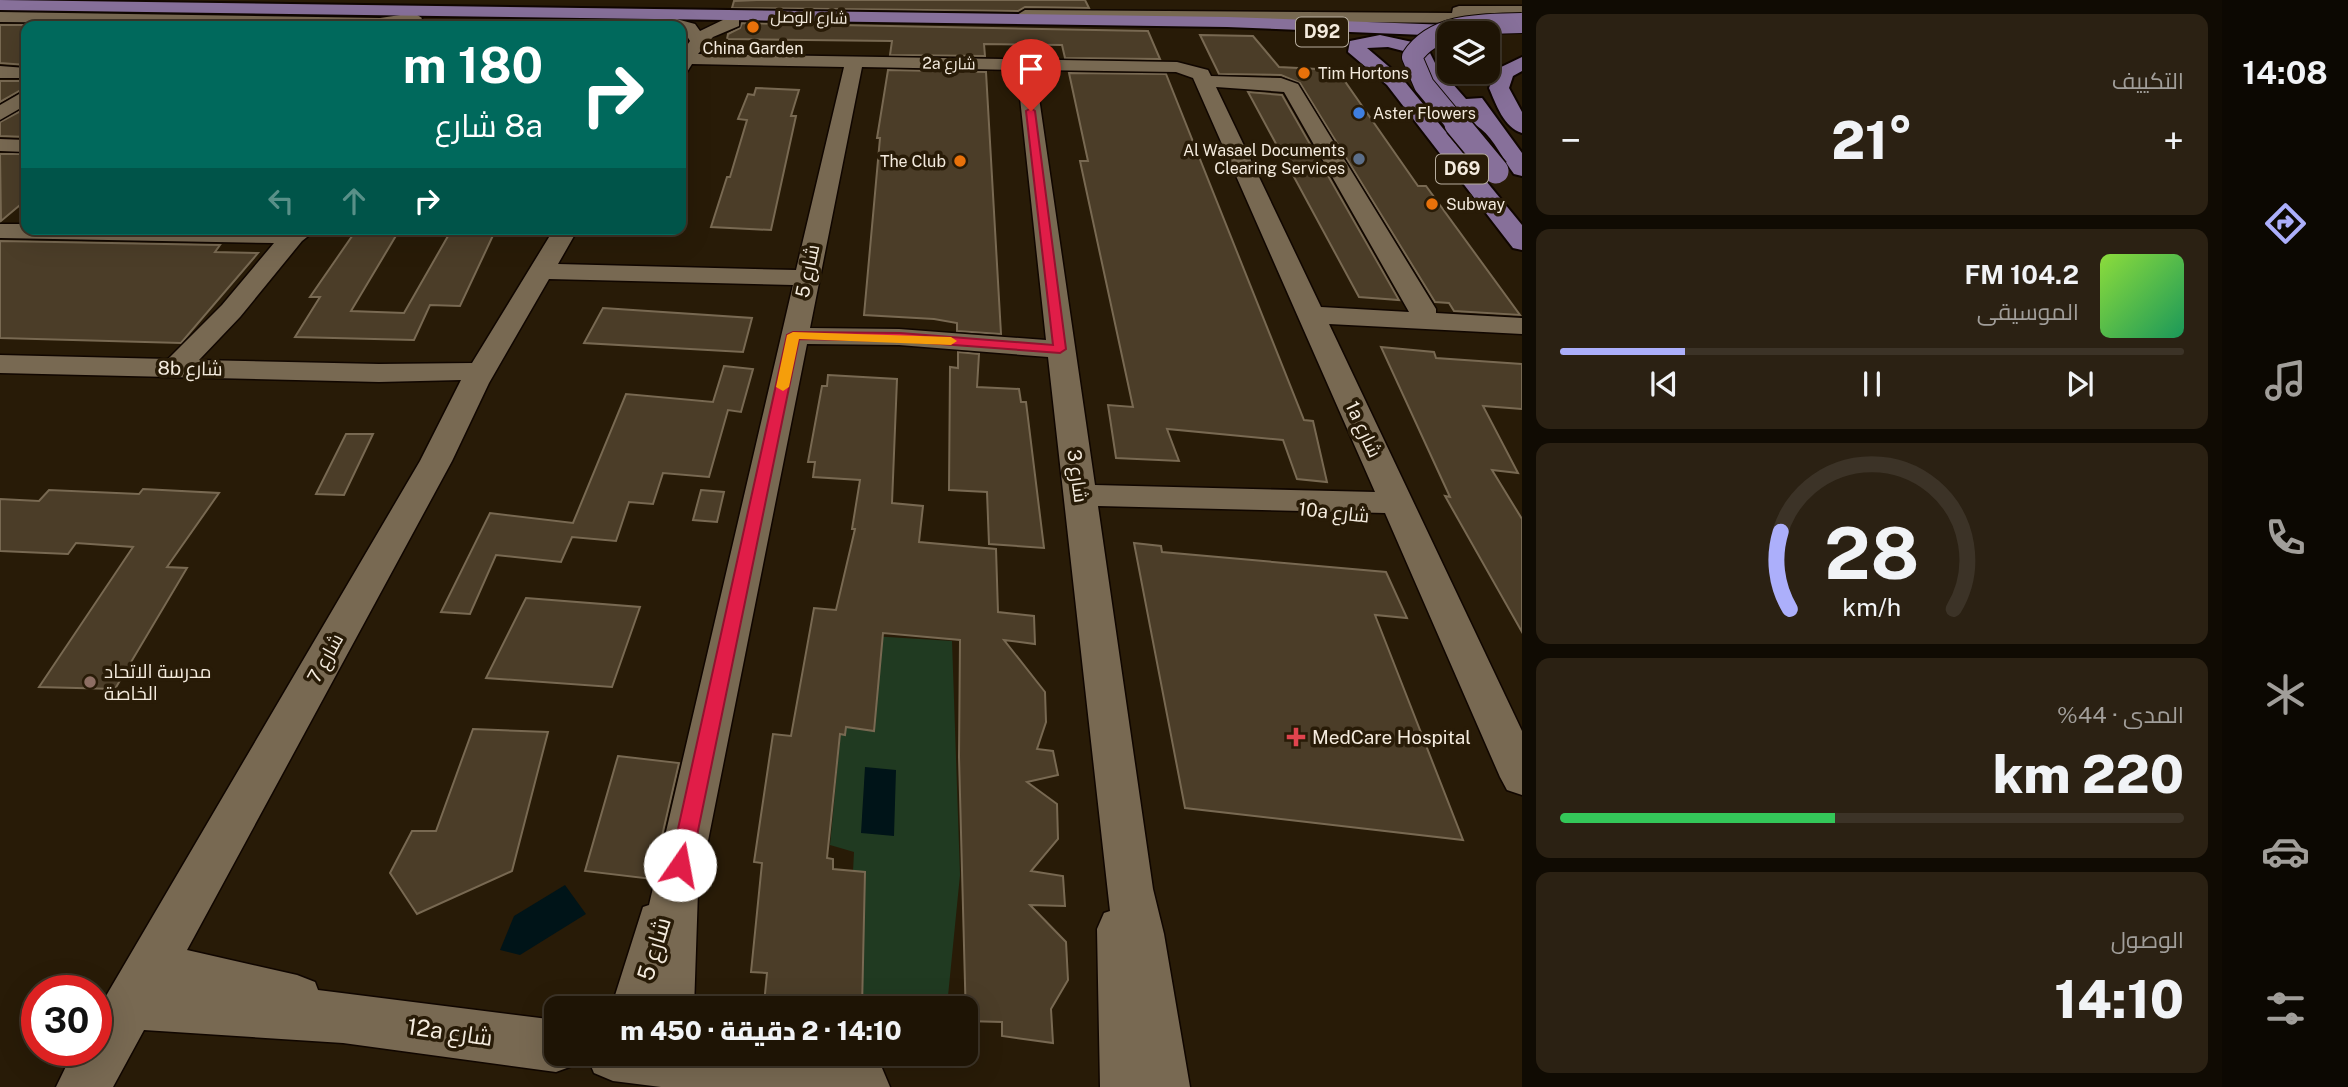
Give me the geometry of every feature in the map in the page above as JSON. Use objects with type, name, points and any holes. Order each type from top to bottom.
[{"type":"main road","name":"شارع الوصل","points":[[0,5],[875,18],[1223,15],[1519,40]]},
{"type":"main road","name":"شارع الوصل","points":[[0,15],[733,22],[1198,22],[1437,36]]},
{"type":"main road","points":[[1223,15],[1482,18],[1522,21]]},
{"type":"main road","points":[[1518,180],[1496,171],[1424,85],[1412,57],[1422,43],[1445,32],[1522,21]]},
{"type":"main road","points":[[1198,22],[1315,47]]},
{"type":"main road","name":"شارع الوصل","points":[[1500,39],[1519,40]]},
{"type":"main road","points":[[1403,95],[1389,75],[1358,52],[1357,45],[1369,41],[1390,41],[1419,49],[1427,67],[1458,104],[1487,124]]},
{"type":"main road","points":[[1340,56],[1359,64],[1403,95]]},
{"type":"main road","points":[[1522,63],[1504,73],[1499,88],[1509,110],[1522,126]]},
{"type":"main road","points":[[1465,84],[1487,124]]},
{"type":"main road","name":"D69","points":[[1403,95],[1522,242]]},
{"type":"main road","name":"D69","points":[[1487,124],[1518,180]]},
{"type":"street","name":"شارع الوصل","points":[[63,0],[155,2],[168,8]]},
{"type":"street","points":[[1305,0],[1337,9]]},
{"type":"street","points":[[1448,0],[1464,11]]},
{"type":"street","points":[[1110,15],[1128,2],[1223,15],[1337,9],[1522,11]]},
{"type":"street","points":[[1128,2],[1157,15]]},
{"type":"street","points":[[875,18],[1032,13],[1157,15],[1198,22],[1482,18]]},
{"type":"street","name":"شارع الوصل","points":[[0,15],[101,21]]},
{"type":"street","points":[[1198,22],[1223,15]]},
{"type":"street","name":"شارع الوصل","points":[[400,21],[414,18]]},
{"type":"street","points":[[686,59],[697,39],[715,27],[733,22]]},
{"type":"street","points":[[686,27],[697,39]]},
{"type":"street","name":"2a شارع","points":[[686,63],[854,62],[1177,67],[1197,71],[1206,81]]},
{"type":"street","name":"شارع 5","points":[[669,996],[674,891],[804,282],[854,62]]},
{"type":"street","name":"شارع 3","points":[[1025,64],[1129,888],[1140,934],[1163,1087]]},
{"type":"street","points":[[0,70],[21,70]]},
{"type":"street","points":[[1206,81],[1281,84],[1291,88],[1423,309],[1412,319]]},
{"type":"street","name":"1a شارع","points":[[1206,81],[1522,777]]},
{"type":"street","points":[[0,114],[21,99]]},
{"type":"street","points":[[0,135],[21,135]]},
{"type":"street","points":[[0,145],[21,146]]},
{"type":"street","points":[[0,232],[21,232]]},
{"type":"street","points":[[186,368],[293,235]]},
{"type":"street","name":"شارع 7","points":[[83,1087],[436,461],[456,384],[497,345],[563,235]]},
{"type":"street","points":[[545,267],[804,282]]},
{"type":"street","points":[[1309,310],[1522,326]]},
{"type":"street","points":[[795,330],[1060,349]]},
{"type":"street","points":[[456,384],[497,345]]},
{"type":"street","name":"8b شارع","points":[[0,364],[379,373],[456,384]]},
{"type":"street","name":"10a شارع","points":[[1080,487],[1264,502],[1301,509],[1402,511]]},
{"type":"street","name":"شارع 3","points":[[1127,1087],[1120,942],[1123,909],[1129,888]]},
{"type":"street","name":"شارع 5","points":[[646,996],[655,935],[674,891]]},
{"type":"street","name":"12a شارع","points":[[141,985],[343,1017],[544,1044]]},
{"type":"street","points":[[745,1066],[863,1087]]},
{"type":"green space","points":[[871,636],[952,641],[960,875],[948,996],[847,996],[854,852],[830,845],[842,719]]},
{"type":"shaded area","points":[[865,767],[896,770],[894,836],[861,833]]},
{"type":"shaded area","points":[[565,885],[586,914],[520,955],[500,950],[514,916]]},
{"type":"building","points":[[1085,0],[1089,8],[1025,7],[1018,11],[732,8],[734,1]]},
{"type":"building","points":[[742,23],[1148,31],[1160,59],[1065,58],[1062,45],[984,44],[985,56],[890,55],[892,41],[727,39],[728,34],[740,28]]},
{"type":"building","points":[[0,25],[21,25],[21,65],[0,63]]},
{"type":"building","points":[[1200,35],[1253,36],[1279,67],[1337,70],[1418,186],[1426,186],[1520,315],[1454,311],[1449,303],[1435,302],[1300,83],[1281,75],[1219,74]]},
{"type":"building","points":[[888,70],[986,72],[1001,334],[957,331],[957,323],[934,319],[864,315],[880,138],[877,138]]},
{"type":"building","points":[[1069,73],[1166,74],[1304,420],[1313,421],[1327,482],[1297,479],[1283,440],[1167,429],[1179,461],[1116,458],[1108,405],[1133,407],[1080,161],[1088,161]]},
{"type":"building","points":[[0,81],[21,81],[21,90],[0,102]]},
{"type":"building","points":[[756,88],[799,90],[791,116],[796,116],[771,230],[711,227],[747,120],[738,119],[748,94],[754,95]]},
{"type":"building","points":[[1248,92],[1282,95],[1399,300],[1359,297]]},
{"type":"building","points":[[21,111],[21,137],[0,136],[0,122]]},
{"type":"building","points":[[0,154],[21,154],[21,204],[1,221]]},
{"type":"building","points":[[353,235],[396,235],[351,311],[404,313],[449,235],[493,235],[460,306],[430,305],[414,340],[295,337],[320,297],[310,297]]},
{"type":"building","points":[[0,241],[220,245],[215,252],[258,253],[181,343],[0,338]]},
{"type":"building","points":[[603,308],[752,318],[743,352],[584,343]]},
{"type":"building","points":[[1381,347],[1434,352],[1436,358],[1522,364],[1522,409],[1483,406],[1518,473],[1492,470],[1522,519],[1522,632],[1445,496],[1450,497]]},
{"type":"building","points":[[958,352],[979,354],[977,387],[1019,389],[1021,402],[1026,402],[1044,548],[989,544],[987,492],[949,490],[950,367],[958,368]]},
{"type":"building","points":[[724,366],[753,369],[741,412],[728,410],[709,477],[663,473],[653,504],[629,502],[616,541],[572,537],[561,562],[496,555],[470,614],[441,612],[490,513],[573,523],[626,394],[713,402]]},
{"type":"building","points":[[828,375],[897,379],[892,503],[923,506],[919,542],[996,549],[998,612],[1034,616],[1035,644],[1004,640],[1045,692],[1046,722],[1037,749],[1053,751],[1058,775],[1027,782],[1057,804],[1058,839],[1031,871],[1063,876],[1065,906],[1030,905],[1066,942],[1068,980],[1051,1009],[1053,1043],[1002,1036],[1002,1022],[978,1021],[978,996],[965,996],[959,757],[960,640],[883,633],[874,731],[846,727],[845,735],[840,734],[827,858],[833,859],[833,869],[865,872],[862,996],[765,996],[767,973],[751,972],[762,863],[754,862],[773,734],[791,736],[814,608],[836,610],[855,529],[852,529],[860,480],[813,477],[815,462],[808,462],[822,386],[827,386]]},
{"type":"building","points":[[346,434],[373,434],[344,495],[316,494]]},
{"type":"building","points":[[143,489],[219,493],[167,567],[187,568],[115,689],[39,687],[133,547],[76,543],[68,554],[0,551],[0,499],[39,501],[49,490],[139,494]]},
{"type":"building","points":[[701,490],[724,492],[717,522],[693,520]]},
{"type":"building","points":[[1134,543],[1161,546],[1162,552],[1386,572],[1407,618],[1375,615],[1463,840],[1185,808]]},
{"type":"building","points":[[526,598],[640,607],[612,687],[486,678]]},
{"type":"building","points":[[473,729],[548,732],[512,871],[417,914],[390,873],[412,831],[436,831]]},
{"type":"building","points":[[618,756],[679,763],[652,879],[585,871]]},
{"type":"slow traffic","points":[[783,387],[793,335],[951,341]]},
{"type":"place","name":"China Garden","points":[[753,27]]},
{"type":"place","name":"Tim Hortons","points":[[1304,73]]},
{"type":"place","name":"Aster Flowers","points":[[1359,113]]},
{"type":"place","name":"Al Wasael Documents Clearing Services","points":[[1359,159]]},
{"type":"place","name":"The Club","points":[[960,161]]},
{"type":"place","name":"Subway","points":[[1432,204]]},
{"type":"place","name":"مدرسة الاتحاد الخاصة","points":[[90,682]]},
{"type":"place","name":"MedCare Hospital","points":[[1296,737]]},
{"type":"route","points":[[680,865],[793,335],[900,337],[1060,349],[1031,111]]}]
